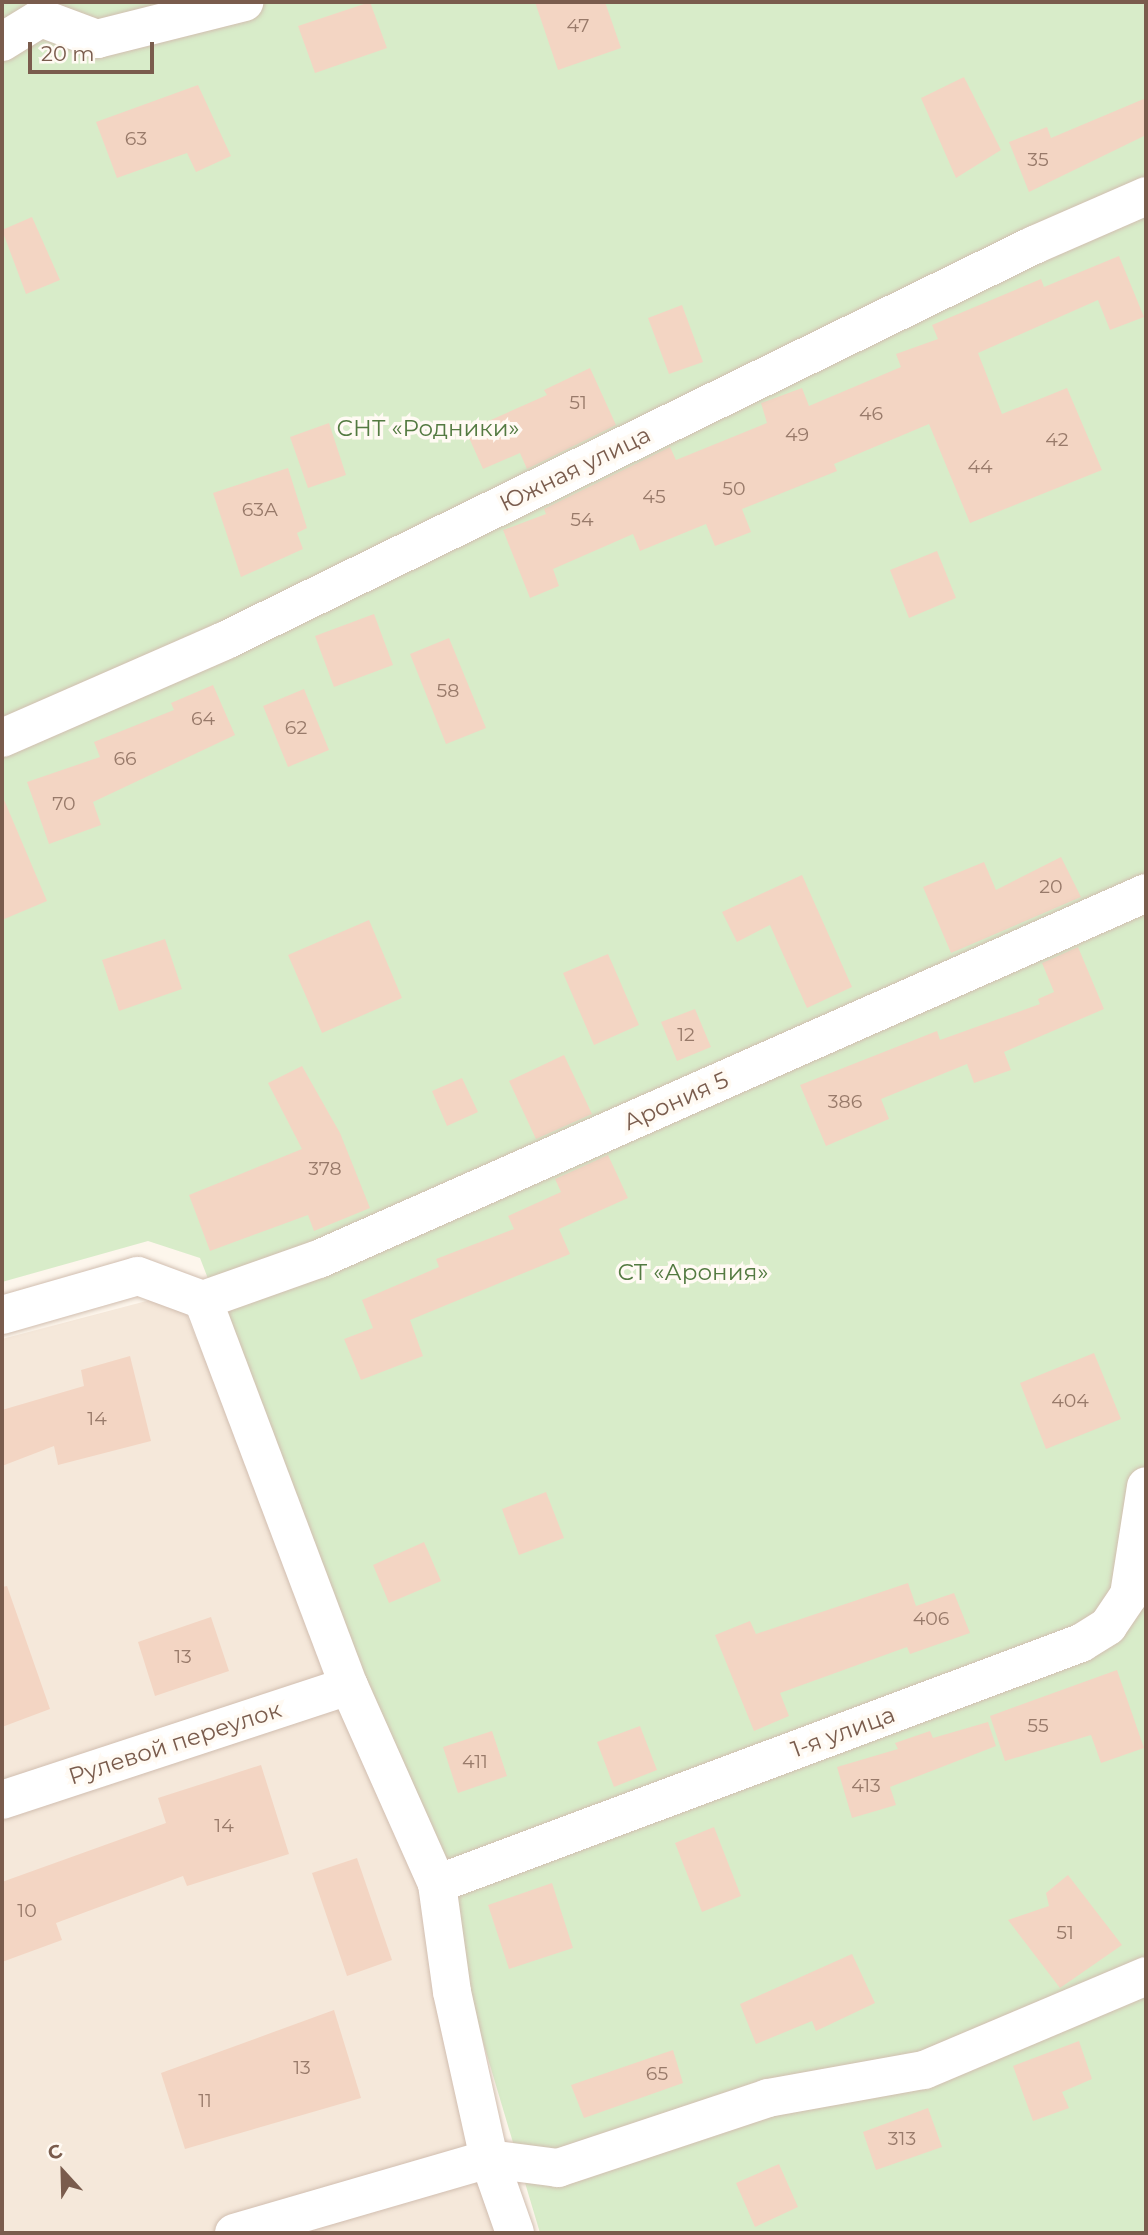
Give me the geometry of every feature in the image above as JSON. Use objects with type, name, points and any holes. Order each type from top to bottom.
[{"type":"street","points":[[2,42],[41,18],[97,39],[244,2]]},
{"type":"street","name":"Южная улица","points":[[2,738],[224,640],[1021,251],[1146,196]]},
{"type":"street","name":"Арония 5","points":[[203,1300],[319,1259],[1146,893]]},
{"type":"street","points":[[2,1315],[138,1276],[203,1300],[349,1686],[437,1884],[452,1992],[489,2159],[516,2233]]},
{"type":"street","name":"1-я улица","points":[[437,1884],[1081,1643],[1108,1626],[1129,1595],[1146,1486]]},
{"type":"street","name":"Рулевой переулок","points":[[2,1800],[349,1686]]},
{"type":"street","points":[[234,2233],[489,2159],[558,2168],[768,2098],[924,2070],[1146,1976]]},
{"type":"shaded area","points":[[177,1293],[421,1871],[429,1965],[502,2233],[2,2233],[2,1339]]},
{"type":"green space","points":[[2,2],[1146,2],[1146,2233],[540,2233],[458,1958],[367,1689],[200,1258],[148,1241],[2,1282]]},
{"type":"building","points":[[370,2],[387,48],[315,73],[298,26]]},
{"type":"building","points":[[535,2],[605,2],[621,48],[558,70]]},
{"type":"building","points":[[964,77],[1001,150],[956,178],[921,98]]},
{"type":"building","points":[[198,85],[231,156],[196,172],[187,153],[117,178],[96,122]]},
{"type":"building","points":[[1146,98],[1146,135],[1029,192],[1009,142],[1047,127],[1051,138]]},
{"type":"building","points":[[32,217],[60,280],[26,294],[2,230]]},
{"type":"building","points":[[1119,256],[1144,317],[1110,330],[1098,300],[978,353],[1002,414],[1067,388],[1102,470],[970,523],[929,424],[834,464],[837,471],[742,509],[751,532],[715,546],[706,524],[640,551],[633,534],[553,569],[559,586],[530,598],[503,530],[546,514],[544,509],[670,447],[676,460],[767,423],[761,403],[802,388],[809,406],[901,367],[896,354],[938,339],[932,325],[1041,279],[1044,287]]},
{"type":"building","points":[[682,305],[703,362],[669,374],[648,318]]},
{"type":"building","points":[[590,368],[616,425],[527,469],[520,453],[483,469],[466,431],[547,395],[544,390]]},
{"type":"building","points":[[329,423],[346,475],[308,488],[290,437]]},
{"type":"building","points":[[288,468],[307,528],[297,533],[303,549],[241,577],[213,493]]},
{"type":"building","points":[[937,551],[956,598],[909,618],[890,570]]},
{"type":"building","points":[[374,614],[393,665],[334,687],[315,636]]},
{"type":"building","points":[[449,638],[486,728],[446,744],[410,654]]},
{"type":"building","points":[[213,685],[235,735],[93,802],[101,825],[49,844],[27,782],[100,757],[94,742],[174,710],[171,703]]},
{"type":"building","points":[[304,689],[329,750],[288,767],[263,706]]},
{"type":"building","points":[[2,795],[47,901],[2,920]]},
{"type":"building","points":[[1061,857],[1081,897],[951,953],[923,887],[984,862],[996,890]]},
{"type":"building","points":[[802,875],[852,987],[807,1008],[770,925],[737,942],[722,912]]},
{"type":"building","points":[[369,920],[402,998],[322,1033],[288,955]]},
{"type":"building","points":[[165,939],[182,989],[119,1011],[102,960]]},
{"type":"building","points":[[1078,947],[1104,1009],[1004,1052],[1011,1070],[974,1083],[967,1064],[881,1099],[889,1119],[826,1146],[800,1085],[937,1031],[940,1040],[1040,1004],[1038,999],[1054,992],[1042,963]]},
{"type":"building","points":[[608,954],[639,1025],[594,1045],[563,973]]},
{"type":"building","points":[[695,1009],[711,1047],[677,1061],[661,1022]]},
{"type":"building","points":[[564,1055],[592,1114],[536,1139],[509,1081]]},
{"type":"building","points":[[302,1066],[340,1133],[370,1208],[314,1231],[308,1215],[210,1251],[189,1195],[302,1149],[268,1083]]},
{"type":"building","points":[[462,1078],[478,1112],[447,1126],[432,1091]]},
{"type":"building","points":[[608,1155],[628,1198],[559,1229],[570,1254],[410,1320],[423,1356],[361,1380],[344,1339],[373,1328],[362,1300],[439,1267],[436,1259],[514,1229],[508,1216],[561,1192],[555,1179]]},
{"type":"building","points":[[1094,1353],[1121,1419],[1046,1449],[1020,1383]]},
{"type":"building","points":[[130,1356],[151,1441],[58,1465],[54,1446],[2,1466],[2,1410],[84,1386],[81,1370]]},
{"type":"building","points":[[546,1492],[564,1538],[519,1555],[502,1509]]},
{"type":"building","points":[[424,1542],[441,1581],[389,1603],[373,1565]]},
{"type":"building","points":[[908,1583],[916,1606],[954,1593],[970,1633],[910,1654],[907,1647],[780,1693],[789,1716],[754,1731],[715,1635],[750,1621],[756,1634]]},
{"type":"building","points":[[7,1586],[50,1709],[2,1727],[2,1587]]},
{"type":"building","points":[[211,1617],[229,1671],[155,1696],[138,1642]]},
{"type":"building","points":[[1117,1670],[1144,1748],[1101,1763],[1091,1735],[1005,1761],[990,1716]]},
{"type":"building","points":[[988,1722],[996,1746],[890,1787],[896,1805],[852,1818],[837,1767],[898,1749],[895,1743],[930,1731],[933,1738]]},
{"type":"building","points":[[640,1726],[657,1770],[614,1787],[597,1742]]},
{"type":"building","points":[[492,1731],[507,1776],[458,1793],[443,1747]]},
{"type":"building","points":[[261,1765],[289,1854],[187,1886],[183,1876],[56,1923],[62,1940],[2,1962],[2,1882],[166,1823],[158,1798]]},
{"type":"building","points":[[714,1827],[741,1896],[702,1912],[675,1843]]},
{"type":"building","points":[[357,1858],[392,1960],[347,1976],[312,1873]]},
{"type":"building","points":[[1068,1875],[1122,1945],[1060,1988],[1008,1920],[1049,1906],[1046,1893]]},
{"type":"building","points":[[552,1883],[573,1948],[509,1969],[488,1905]]},
{"type":"building","points":[[852,1954],[875,2003],[816,2031],[812,2021],[756,2044],[740,2004]]},
{"type":"building","points":[[334,2010],[361,2098],[185,2149],[161,2073]]},
{"type":"building","points":[[1079,2041],[1092,2079],[1062,2092],[1069,2108],[1033,2121],[1013,2066]]},
{"type":"building","points":[[673,2050],[683,2083],[584,2118],[571,2085]]},
{"type":"building","points":[[928,2108],[942,2147],[876,2170],[863,2132]]},
{"type":"building","points":[[779,2164],[798,2207],[755,2227],[736,2183]]},
{"type":"park label","name":"СНТ «Родники»","points":[[428,428]]},
{"type":"park label","name":"СТ «Арония»","points":[[693,1272]]}]
